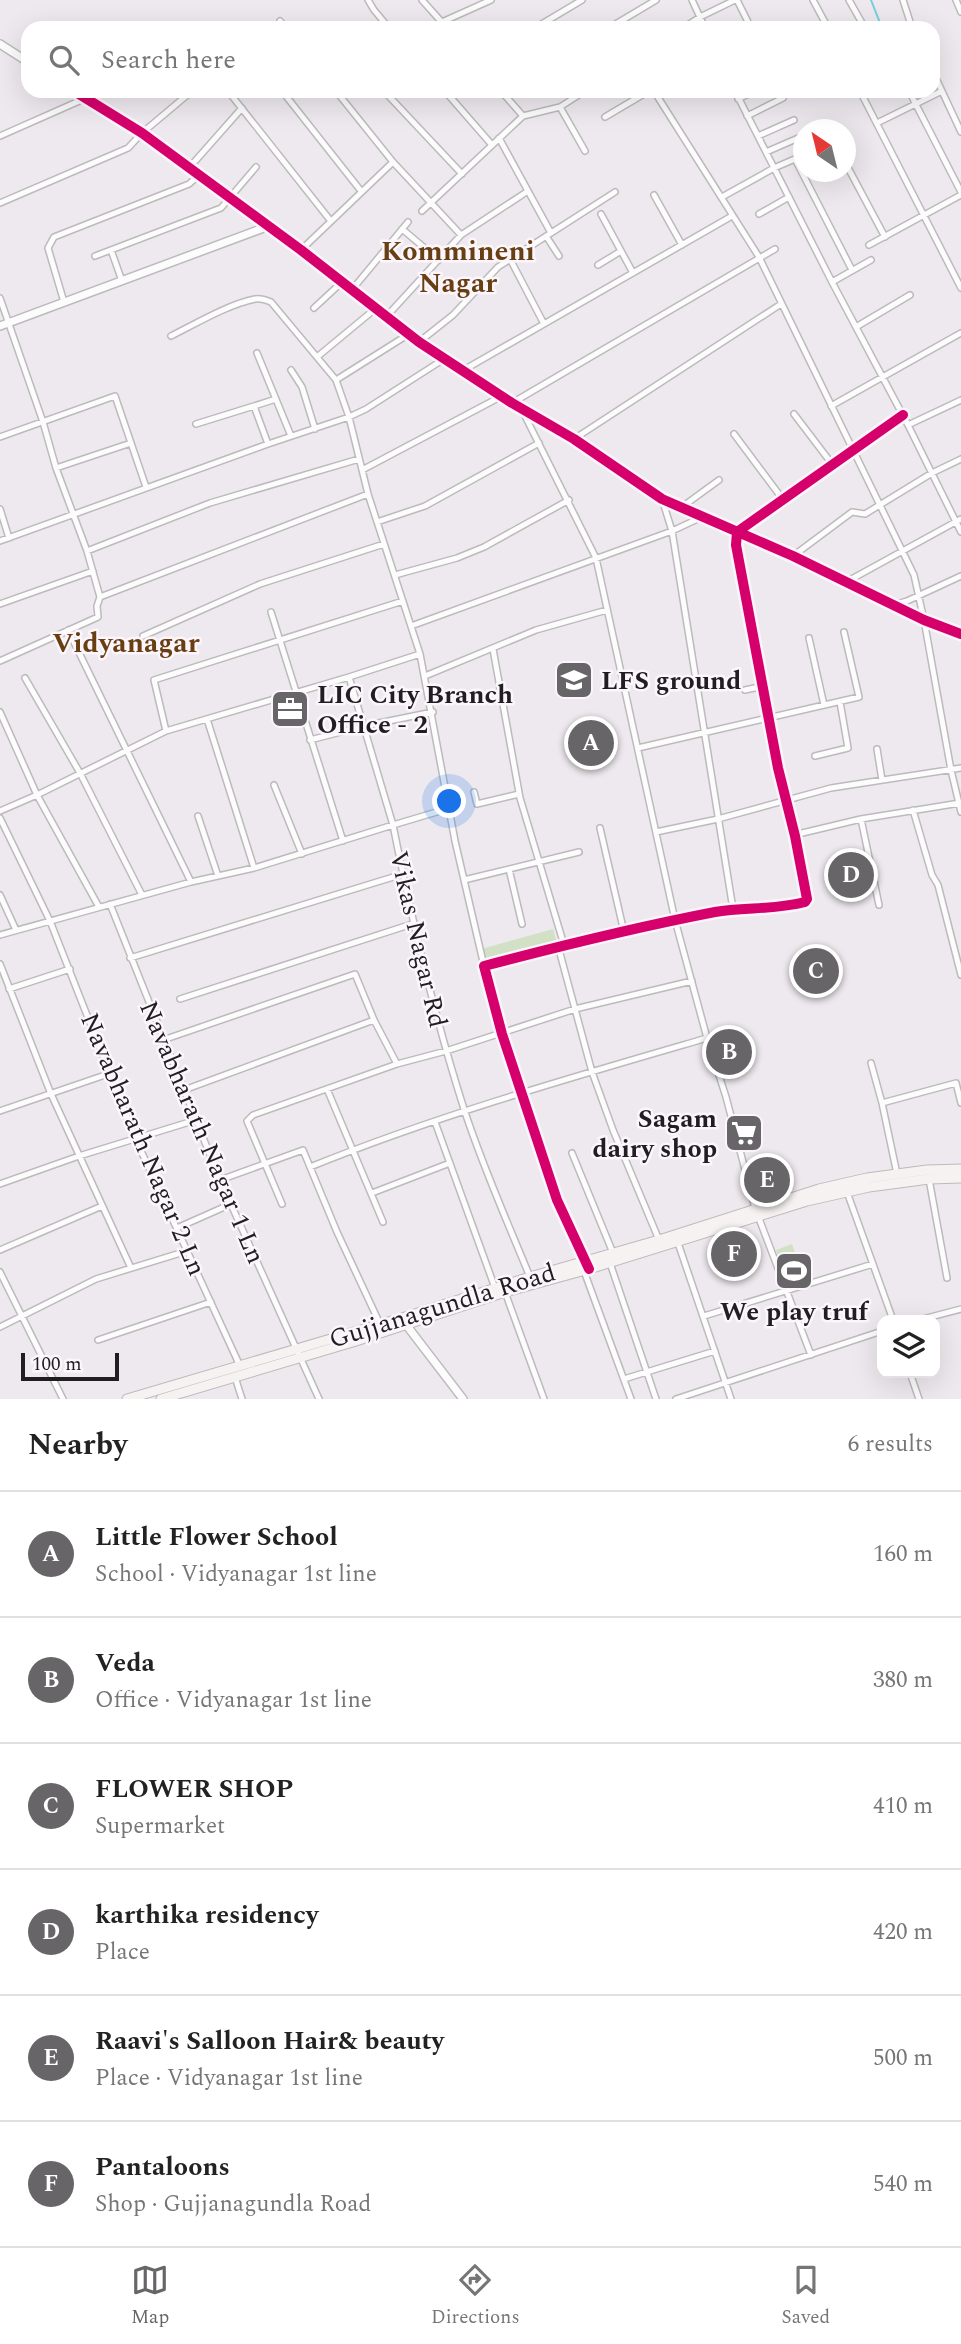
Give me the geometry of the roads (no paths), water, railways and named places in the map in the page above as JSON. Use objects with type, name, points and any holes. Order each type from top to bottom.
[{"type":"main road","name":"Gujjanagundla Road","points":[[127,1399],[240,1366],[298,1354],[505,1292],[843,1183],[897,1174],[961,1169]]},
{"type":"main road","name":"Gujjanagundla Road","points":[[612,1258],[678,1243],[757,1212],[846,1192],[929,1179],[961,1178]]},
{"type":"main road","name":"Gujjanagundla Road","points":[[161,1399],[235,1377],[381,1325],[403,1322],[530,1277],[586,1267]]},
{"type":"street","points":[[368,0],[383,21]]},
{"type":"street","points":[[422,0],[441,21]]},
{"type":"street","points":[[444,21],[491,0]]},
{"type":"street","points":[[547,21],[582,0]]},
{"type":"street","points":[[621,21],[656,0]]},
{"type":"street","points":[[692,0],[702,21]]},
{"type":"street","points":[[694,21],[736,0],[747,21]]},
{"type":"street","points":[[813,0],[824,21]]},
{"type":"street","points":[[849,0],[861,21]]},
{"type":"street","points":[[902,0],[910,21]]},
{"type":"street","points":[[956,0],[961,12]]},
{"type":"street","points":[[0,44],[21,58]]},
{"type":"street","points":[[940,87],[961,132]]},
{"type":"street","points":[[85,98],[142,133],[190,168],[419,342],[512,403],[574,439],[662,499],[961,634]]},
{"type":"street","points":[[0,135],[91,98]]},
{"type":"street","points":[[0,203],[128,148],[184,98]]},
{"type":"street","points":[[234,98],[330,220]]},
{"type":"street","points":[[288,98],[361,191]]},
{"type":"street","points":[[342,98],[393,162],[461,235]]},
{"type":"street","points":[[391,98],[462,174]]},
{"type":"street","points":[[451,98],[492,145]]},
{"type":"street","points":[[507,98],[523,116]]},
{"type":"street","points":[[422,211],[523,116],[560,107],[574,98]]},
{"type":"street","points":[[605,117],[639,98]]},
{"type":"street","points":[[656,98],[759,257],[914,575],[961,812]]},
{"type":"street","points":[[747,116],[781,98]]},
{"type":"street","points":[[864,98],[961,288]]},
{"type":"street","points":[[869,245],[961,194],[912,98]]},
{"type":"street","points":[[877,123],[927,98]]},
{"type":"street","points":[[738,99],[958,520],[961,532]]},
{"type":"street","points":[[560,107],[586,151]]},
{"type":"street","points":[[190,168],[242,108]]},
{"type":"street","points":[[758,136],[793,120]]},
{"type":"street","points":[[499,138],[559,256]]},
{"type":"street","points":[[766,152],[793,140]]},
{"type":"street","points":[[722,197],[793,160]]},
{"type":"street","points":[[301,250],[393,162]]},
{"type":"street","points":[[96,256],[221,208],[256,167]]},
{"type":"street","points":[[64,302],[48,248],[54,237],[189,184],[199,175]]},
{"type":"street","points":[[807,182],[852,270]]},
{"type":"street","points":[[855,182],[885,237]]},
{"type":"street","points":[[386,317],[461,235],[528,191]]},
{"type":"street","points":[[419,342],[453,315],[498,267],[615,192]]},
{"type":"street","points":[[654,195],[682,245]]},
{"type":"street","points":[[759,214],[789,197]]},
{"type":"street","points":[[601,214],[633,273]]},
{"type":"street","points":[[462,371],[732,216]]},
{"type":"street","points":[[351,291],[408,222]]},
{"type":"street","points":[[0,326],[269,226]]},
{"type":"street","points":[[402,229],[439,260]]},
{"type":"street","points":[[512,403],[775,249]]},
{"type":"street","points":[[111,250],[122,281]]},
{"type":"street","points":[[598,265],[621,251]]},
{"type":"street","points":[[510,259],[544,324]]},
{"type":"street","points":[[832,282],[871,260]]},
{"type":"street","points":[[314,308],[341,283]]},
{"type":"street","points":[[856,327],[910,295]]},
{"type":"street","points":[[0,298],[56,468],[87,551],[100,597],[98,617],[0,661]]},
{"type":"street","points":[[171,336],[254,299],[263,299],[271,302],[336,380],[349,417],[368,494],[420,654],[464,880],[502,1034],[557,1200],[586,1267],[631,1399]]},
{"type":"street","points":[[574,439],[781,304]]},
{"type":"street","points":[[317,357],[375,309]]},
{"type":"street","points":[[831,406],[961,333]]},
{"type":"street","points":[[336,380],[409,334]]},
{"type":"street","points":[[257,353],[290,436]]},
{"type":"street","points":[[0,541],[268,443],[349,417],[444,359]]},
{"type":"street","points":[[291,370],[302,387],[315,429]]},
{"type":"street","points":[[0,437],[114,396],[146,487]]},
{"type":"street","points":[[362,470],[502,396]]},
{"type":"street","points":[[196,424],[276,399]]},
{"type":"street","points":[[908,425],[961,400]]},
{"type":"street","points":[[254,406],[268,443]]},
{"type":"street","points":[[521,408],[596,558],[675,920],[757,1212],[811,1355]]},
{"type":"street","points":[[794,414],[832,464]]},
{"type":"street","points":[[737,532],[903,415]]},
{"type":"street","points":[[734,434],[784,501]]},
{"type":"street","points":[[56,468],[131,443]]},
{"type":"street","points":[[377,522],[425,506],[539,443]]},
{"type":"street","points":[[87,551],[210,503],[359,458]]},
{"type":"street","points":[[793,556],[852,512],[865,514],[932,472],[961,459]]},
{"type":"street","points":[[682,507],[719,480]]},
{"type":"street","points":[[100,597],[368,494]]},
{"type":"street","points":[[662,499],[672,531],[733,909]]},
{"type":"street","points":[[395,575],[457,558],[484,547],[569,500]]},
{"type":"street","points":[[0,509],[9,538]]},
{"type":"street","points":[[411,626],[672,531],[702,517]]},
{"type":"street","points":[[848,581],[958,520]]},
{"type":"street","points":[[484,966],[675,920],[733,909],[805,902],[807,899],[736,545],[737,532]]},
{"type":"street","points":[[143,636],[260,584],[384,544]]},
{"type":"street","points":[[0,604],[93,571]]},
{"type":"street","points":[[893,605],[961,576]]},
{"type":"street","points":[[166,730],[154,680],[403,601]]},
{"type":"street","points":[[425,676],[536,631],[607,610]]},
{"type":"street","points":[[271,612],[342,841]]},
{"type":"street","points":[[68,630],[191,882]]},
{"type":"street","points":[[638,748],[859,697],[844,632]]},
{"type":"street","points":[[808,638],[824,705]]},
{"type":"street","points":[[493,649],[519,794],[592,1072],[659,1241]]},
{"type":"street","points":[[0,811],[166,730],[420,654]]},
{"type":"street","points":[[349,677],[393,825],[450,808]]},
{"type":"street","points":[[25,678],[80,773],[142,895]]},
{"type":"street","points":[[745,690],[764,686]]},
{"type":"street","points":[[815,756],[848,748],[840,702]]},
{"type":"street","points":[[0,712],[37,795],[99,907]]},
{"type":"street","points":[[310,740],[432,712]]},
{"type":"street","points":[[208,719],[254,868]]},
{"type":"street","points":[[877,748],[883,780]]},
{"type":"street","points":[[656,832],[718,819],[831,788],[961,768]]},
{"type":"street","points":[[274,785],[302,855]]},
{"type":"street","points":[[474,792],[477,804],[519,794]]},
{"type":"street","points":[[794,835],[861,819],[959,803]]},
{"type":"street","points":[[913,810],[932,875],[938,885],[960,970]]},
{"type":"street","points":[[198,816],[218,876]]},
{"type":"street","name":"Navabharath Nagar 2 Ln","points":[[0,818],[50,921],[136,1140],[240,1366]]},
{"type":"street","points":[[861,819],[878,905]]},
{"type":"street","name":"Vikas Nagar Rd","points":[[0,935],[191,882],[302,855],[393,825],[412,924],[446,1051],[465,1112],[530,1277]]},
{"type":"street","points":[[600,828],[624,932]]},
{"type":"street","points":[[464,880],[579,852]]},
{"type":"street","points":[[509,869],[522,924]]},
{"type":"street","points":[[130,958],[402,874]]},
{"type":"street","points":[[0,895],[16,930]]},
{"type":"street","name":"Navabharath Nagar 1 Ln","points":[[110,904],[220,1180],[319,1399]]},
{"type":"street","points":[[180,999],[412,924]]},
{"type":"street","points":[[0,964],[51,1094],[131,1269]]},
{"type":"street","points":[[9,989],[70,969]]},
{"type":"street","points":[[163,1040],[355,974],[374,1020],[397,1064]]},
{"type":"street","points":[[282,1204],[247,1122],[250,1117],[397,1064],[502,1034],[575,1009],[692,981]]},
{"type":"street","points":[[184,1090],[374,1020]]},
{"type":"street","points":[[310,1167],[465,1112],[707,1038]]},
{"type":"street","points":[[871,1063],[883,1103],[897,1174]]},
{"type":"street","points":[[0,1111],[111,1073]]},
{"type":"street","points":[[883,1103],[956,1083],[961,1103]]},
{"type":"street","points":[[327,1089],[383,1222]]},
{"type":"street","points":[[0,1184],[196,1120]]},
{"type":"street","points":[[435,1122],[495,1288]]},
{"type":"street","points":[[220,1180],[303,1150],[337,1232],[381,1325]]},
{"type":"street","points":[[572,1153],[612,1258],[656,1399]]},
{"type":"street","points":[[372,1193],[450,1163]]},
{"type":"street","points":[[929,1179],[947,1278]]},
{"type":"street","points":[[846,1192],[891,1315]]},
{"type":"street","points":[[177,1228],[231,1203]]},
{"type":"street","points":[[0,1250],[102,1206]]},
{"type":"street","points":[[678,1243],[731,1399]]},
{"type":"street","points":[[0,1327],[96,1279],[187,1251]]},
{"type":"street","points":[[704,1316],[873,1264]]},
{"type":"street","points":[[0,1272],[63,1399]]},
{"type":"street","points":[[505,1292],[544,1399]]},
{"type":"street","points":[[98,1340],[211,1302]]},
{"type":"street","points":[[938,1315],[961,1309]]},
{"type":"street","points":[[403,1322],[463,1399]]},
{"type":"street","points":[[676,1399],[877,1333]]},
{"type":"street","points":[[624,1379],[715,1351]]},
{"type":"street","points":[[235,1377],[242,1399]]},
{"type":"street","points":[[913,1378],[919,1399]]},
{"type":"waterway","points":[[871,0],[879,21]]},
{"type":"place","name":"LFS ground","points":[[574,680]]},
{"type":"place","name":"LIC City Branch Office - 2","points":[[290,709]]},
{"type":"place","name":"Little Flower School","points":[[591,743]]},
{"type":"place","name":"karthika residency","points":[[851,875]]},
{"type":"place","name":"FLOWER SHOP","points":[[816,971]]},
{"type":"place","name":"Veda","points":[[729,1052]]},
{"type":"place","name":"Sagam dairy shop","points":[[744,1133]]},
{"type":"place","name":"Raavi's Salloon Hair& beauty","points":[[767,1180]]},
{"type":"place","name":"Pantaloons","points":[[734,1254]]},
{"type":"place","name":"We play truf","points":[[794,1271]]},
{"type":"district","name":"Kommineni Nagar","points":[[458,266]]},
{"type":"district","name":"Vidyanagar","points":[[126,642]]}]
